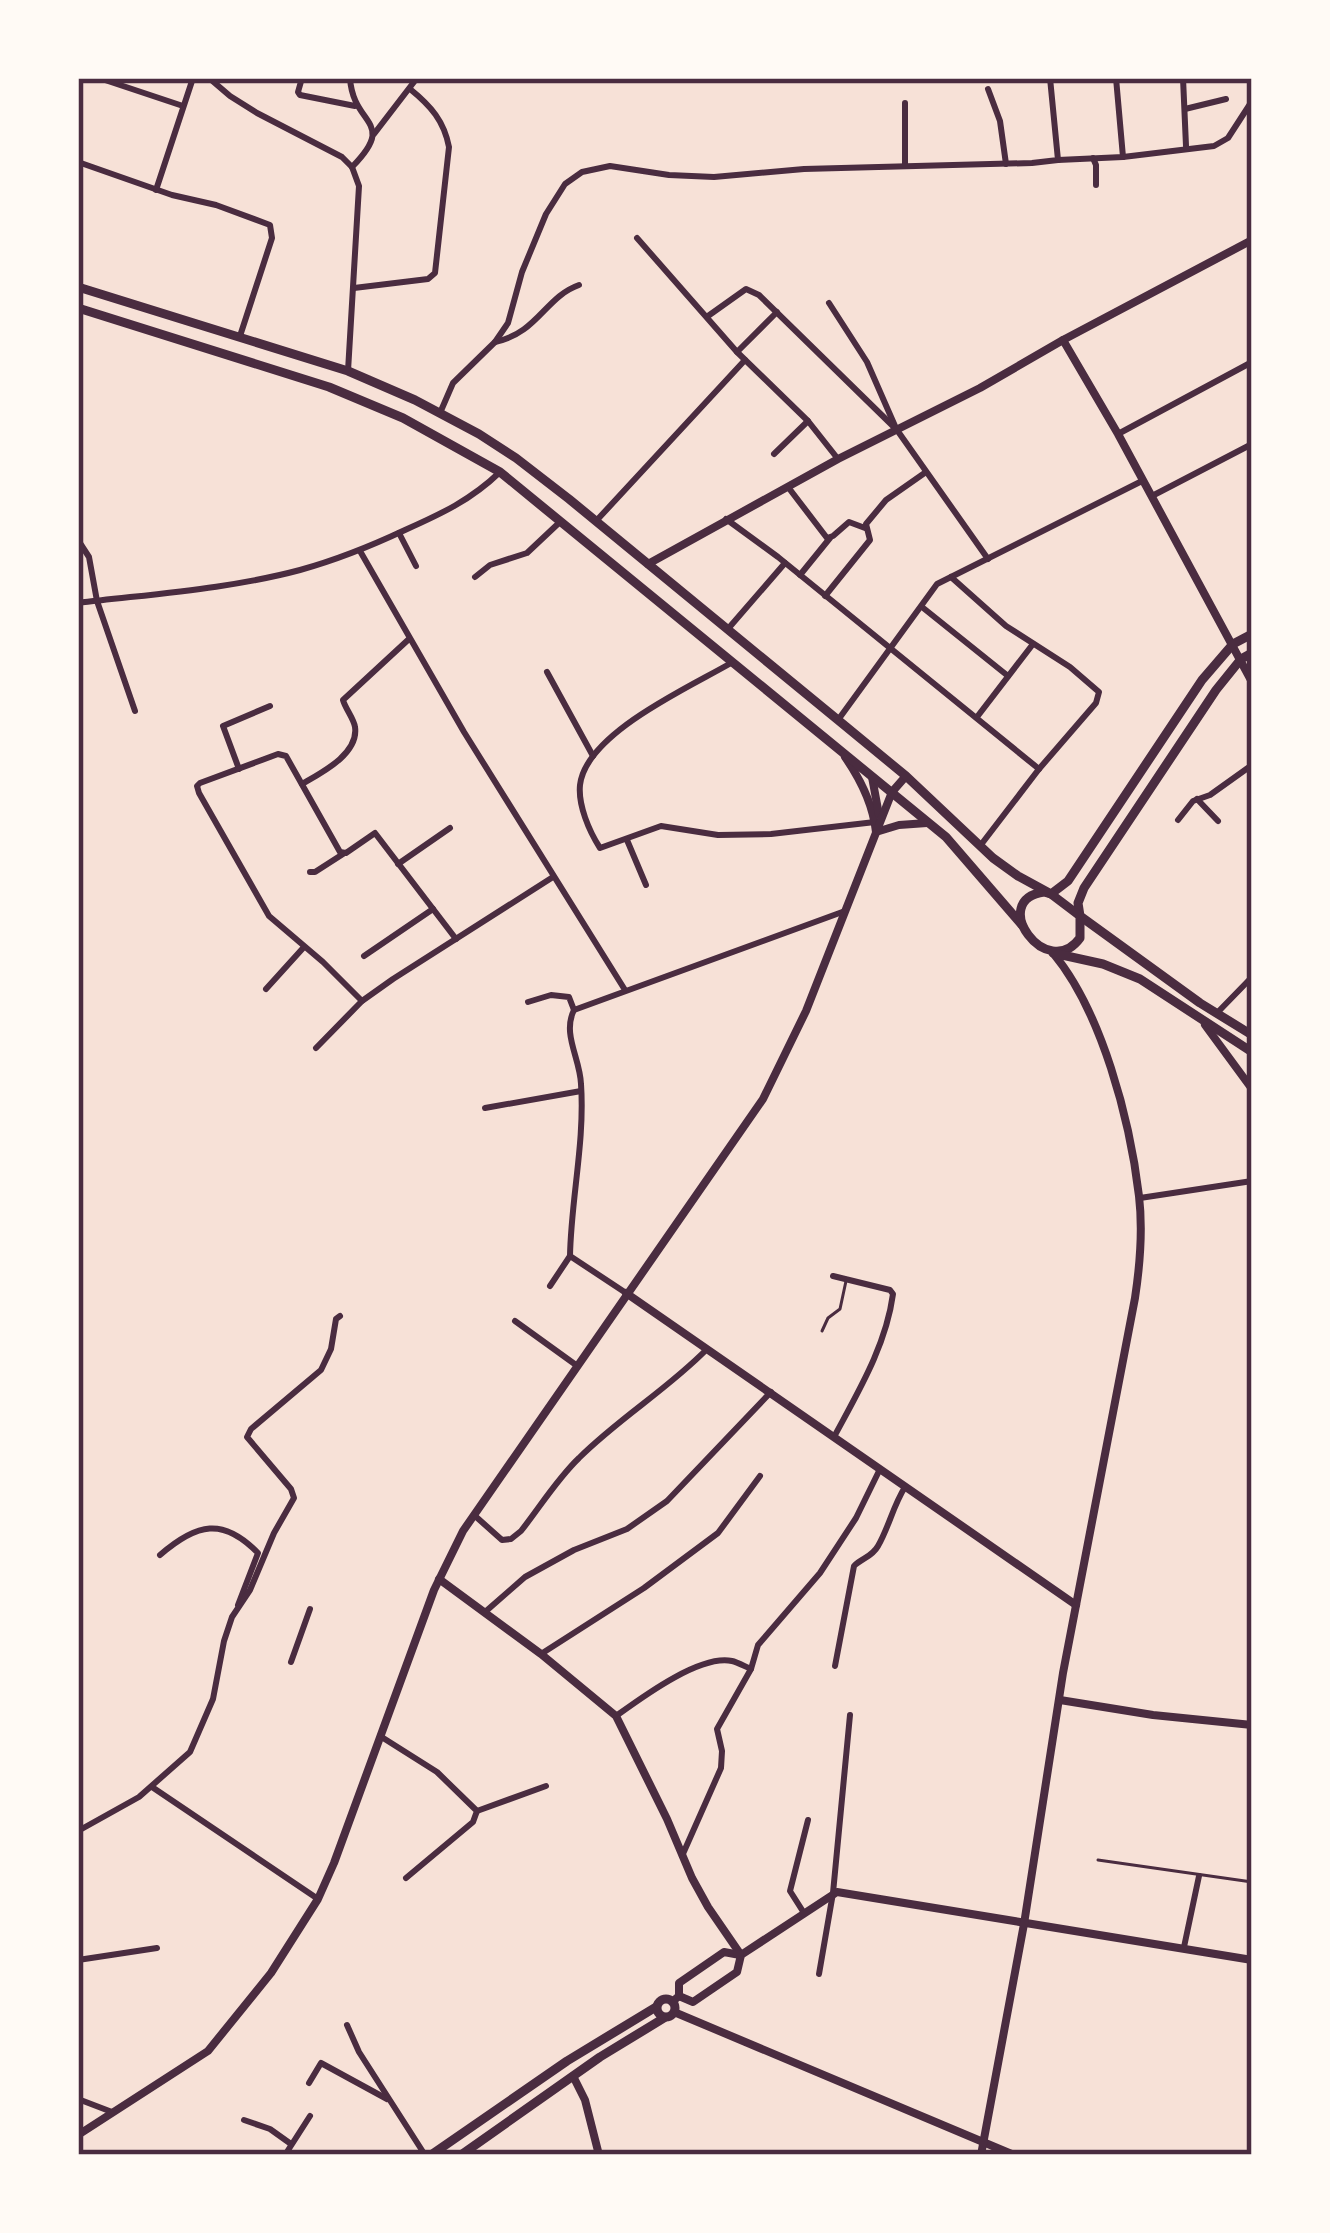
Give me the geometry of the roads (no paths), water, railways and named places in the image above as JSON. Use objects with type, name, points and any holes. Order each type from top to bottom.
[{"type":"main road","points":[[78,287],[348,371],[479,434],[596,522],[906,776],[980,847],[1252,1035]]},
{"type":"main road","points":[[78,308],[329,387],[403,418],[500,472],[928,823],[979,873],[1039,944],[1121,970],[1248,1050]]},
{"type":"main road","points":[[632,580],[646,564]]},
{"type":"main road","points":[[1022,925],[1019,911],[1025,899],[1037,892],[1051,894],[1068,881],[1202,680],[1233,644],[1252,634]]},
{"type":"main road","points":[[1053,952],[1076,944],[1082,931],[1078,903],[1084,887],[1216,690],[1241,659],[1252,653]]},
{"type":"main road","points":[[1229,1021],[1248,1050]]},
{"type":"main road","points":[[428,2155],[661,2000],[672,2007],[461,2155]]},
{"type":"main road","points":[[592,2044],[599,2057]]},
{"type":"main road","points":[[567,2060],[573,2076]]},
{"type":"street","points":[[99,78],[183,106]]},
{"type":"street","points":[[156,190],[193,78]]},
{"type":"street","points":[[209,78],[257,113],[352,166],[359,186],[348,371]]},
{"type":"street","points":[[217,86],[224,78]]},
{"type":"street","points":[[302,78],[300,95],[356,106]]},
{"type":"street","points":[[350,78],[356,106],[374,134]]},
{"type":"street","points":[[352,166],[417,78]]},
{"type":"street","points":[[1050,78],[1058,160]]},
{"type":"street","points":[[1116,78],[1123,158]]},
{"type":"street","points":[[1183,78],[1186,148]]},
{"type":"street","points":[[353,288],[428,279],[435,273],[449,147],[440,119],[410,88]]},
{"type":"street","points":[[988,89],[1006,164]]},
{"type":"street","points":[[1185,109],[1226,99]]},
{"type":"street","points":[[440,413],[453,383],[494,342],[512,315],[522,272],[546,214],[565,184],[582,172],[610,166],[714,177],[803,169],[1123,158],[1214,146],[1224,141],[1252,101]]},
{"type":"street","points":[[905,103],[905,166]]},
{"type":"street","points":[[984,112],[996,110]]},
{"type":"street","points":[[1093,158],[1096,185]]},
{"type":"street","points":[[78,162],[271,225],[272,238],[239,338]]},
{"type":"street","points":[[637,238],[737,352],[808,421],[838,460]]},
{"type":"street","points":[[646,564],[1252,240]]},
{"type":"street","points":[[494,342],[524,331],[566,290],[579,285]]},
{"type":"street","points":[[708,316],[746,290],[759,295],[896,430],[988,559]]},
{"type":"street","points":[[829,303],[867,362],[896,430]]},
{"type":"street","points":[[737,352],[777,312]]},
{"type":"street","points":[[1063,340],[1252,682]]},
{"type":"street","points":[[596,522],[745,360]]},
{"type":"street","points":[[1118,434],[1250,366]]},
{"type":"street","points":[[774,454],[808,421]]},
{"type":"street","points":[[1152,496],[1252,444]]},
{"type":"street","points":[[866,528],[886,500],[928,471]]},
{"type":"street","points":[[78,603],[300,570],[360,550],[458,506],[500,472]]},
{"type":"street","points":[[838,720],[937,584],[1142,481]]},
{"type":"street","points":[[788,487],[830,538]]},
{"type":"street","points":[[726,520],[785,562],[1040,769]]},
{"type":"street","points":[[475,577],[490,565],[527,553],[561,521]]},
{"type":"street","points":[[800,575],[849,522],[866,528],[871,540],[825,596]]},
{"type":"street","points":[[399,533],[416,566]]},
{"type":"street","points":[[78,540],[89,557],[97,601],[135,710]]},
{"type":"street","points":[[360,550],[625,990]]},
{"type":"street","points":[[727,630],[785,562]]},
{"type":"street","points":[[951,577],[1006,626],[1083,677],[1099,698],[980,847]]},
{"type":"street","points":[[921,606],[1009,676]]},
{"type":"street","points":[[302,784],[330,767],[351,743],[355,727],[343,700],[410,639]]},
{"type":"street","points":[[977,717],[1034,644]]},
{"type":"street","points":[[731,663],[663,699],[593,756],[580,788],[588,824],[600,848],[661,826],[718,835],[928,823]]},
{"type":"street","points":[[547,672],[593,756]]},
{"type":"street","points":[[239,769],[224,726],[270,706]]},
{"type":"street","points":[[840,751],[866,794],[877,825]]},
{"type":"street","points":[[343,854],[282,754],[200,783],[198,790],[269,916],[362,1001]]},
{"type":"street","points":[[1178,820],[1197,799],[1252,765]]},
{"type":"street","points":[[871,776],[877,825]]},
{"type":"street","points":[[78,2134],[208,2051],[271,1973],[318,1899],[439,1579],[474,1515],[763,1099],[806,1011],[877,825],[892,792],[906,776]]},
{"type":"street","points":[[1197,799],[1218,821]]},
{"type":"street","points":[[398,864],[450,828]]},
{"type":"street","points":[[310,872],[375,833],[456,938]]},
{"type":"street","points":[[627,840],[646,885]]},
{"type":"street","points":[[316,1048],[362,1001],[553,877]]},
{"type":"street","points":[[364,956],[433,909]]},
{"type":"street","points":[[574,1010],[845,910]]},
{"type":"street","points":[[266,989],[304,947]]},
{"type":"street","points":[[980,2155],[1141,1256],[1140,1198],[1121,1108],[1086,1002],[1053,952]]},
{"type":"street","points":[[1216,1013],[1252,976]]},
{"type":"street","points":[[528,1002],[568,997],[574,1010],[569,1028],[580,1074],[580,1142],[570,1256],[550,1286]]},
{"type":"street","points":[[1204,1024],[1252,1089]]},
{"type":"street","points":[[1248,1050],[1252,1062]]},
{"type":"street","points":[[484,1108],[581,1091]]},
{"type":"street","points":[[1140,1198],[1252,1181]]},
{"type":"street","points":[[570,1256],[1076,1605]]},
{"type":"street","points":[[833,1276],[893,1294],[868,1375],[834,1437]]},
{"type":"street","points":[[78,1831],[152,1787],[194,1745],[213,1699],[224,1641],[294,1498],[247,1436],[323,1366],[335,1319],[340,1316]]},
{"type":"street","points":[[515,1322],[576,1365]]},
{"type":"street","points":[[474,1515],[502,1540],[521,1532],[576,1460],[681,1376],[707,1348]]},
{"type":"street","points":[[485,1612],[536,1570],[627,1529],[659,1507],[771,1392]]},
{"type":"street","points":[[682,1856],[721,1768],[717,1729],[751,1670],[758,1645],[820,1573],[856,1518],[880,1469]]},
{"type":"street","points":[[541,1654],[644,1588],[718,1533],[760,1476]]},
{"type":"street","points":[[835,1666],[854,1566],[879,1545],[905,1486]]},
{"type":"street","points":[[160,1555],[206,1528],[237,1534],[258,1553],[238,1607]]},
{"type":"street","points":[[439,1579],[616,1716],[708,1907],[741,1955]]},
{"type":"street","points":[[291,1661],[310,1609]]},
{"type":"street","points":[[616,1716],[655,1689],[707,1664],[735,1661],[751,1670]]},
{"type":"street","points":[[1060,1700],[1252,1725]]},
{"type":"street","points":[[819,1974],[833,1893],[850,1715]]},
{"type":"street","points":[[380,1736],[436,1772],[477,1811]]},
{"type":"street","points":[[477,1811],[546,1786]]},
{"type":"street","points":[[152,1787],[318,1899]]},
{"type":"street","points":[[406,1878],[473,1822],[477,1811]]},
{"type":"street","points":[[804,1913],[790,1889],[808,1820]]},
{"type":"street","points":[[1184,1948],[1199,1876]]},
{"type":"street","points":[[672,2007],[693,2002],[737,1972],[741,1955],[833,1893],[1252,1960]]},
{"type":"street","points":[[78,1960],[157,1948]]},
{"type":"street","points":[[672,2007],[680,1983],[724,1952],[741,1955]]},
{"type":"street","points":[[672,2007],[1014,2155]]},
{"type":"street","points":[[347,2026],[428,2155]]},
{"type":"street","points":[[310,2083],[321,2063],[391,2101]]},
{"type":"street","points":[[573,2076],[585,2100],[599,2155]]},
{"type":"street","points":[[78,2099],[112,2112]]},
{"type":"street","points":[[285,2155],[310,2116]]},
{"type":"street","points":[[244,2120],[270,2128],[291,2144]]},
{"type":"lane","points":[[822,1331],[840,1309],[846,1279]]},
{"type":"lane","points":[[1098,1860],[1252,1882]]}]
